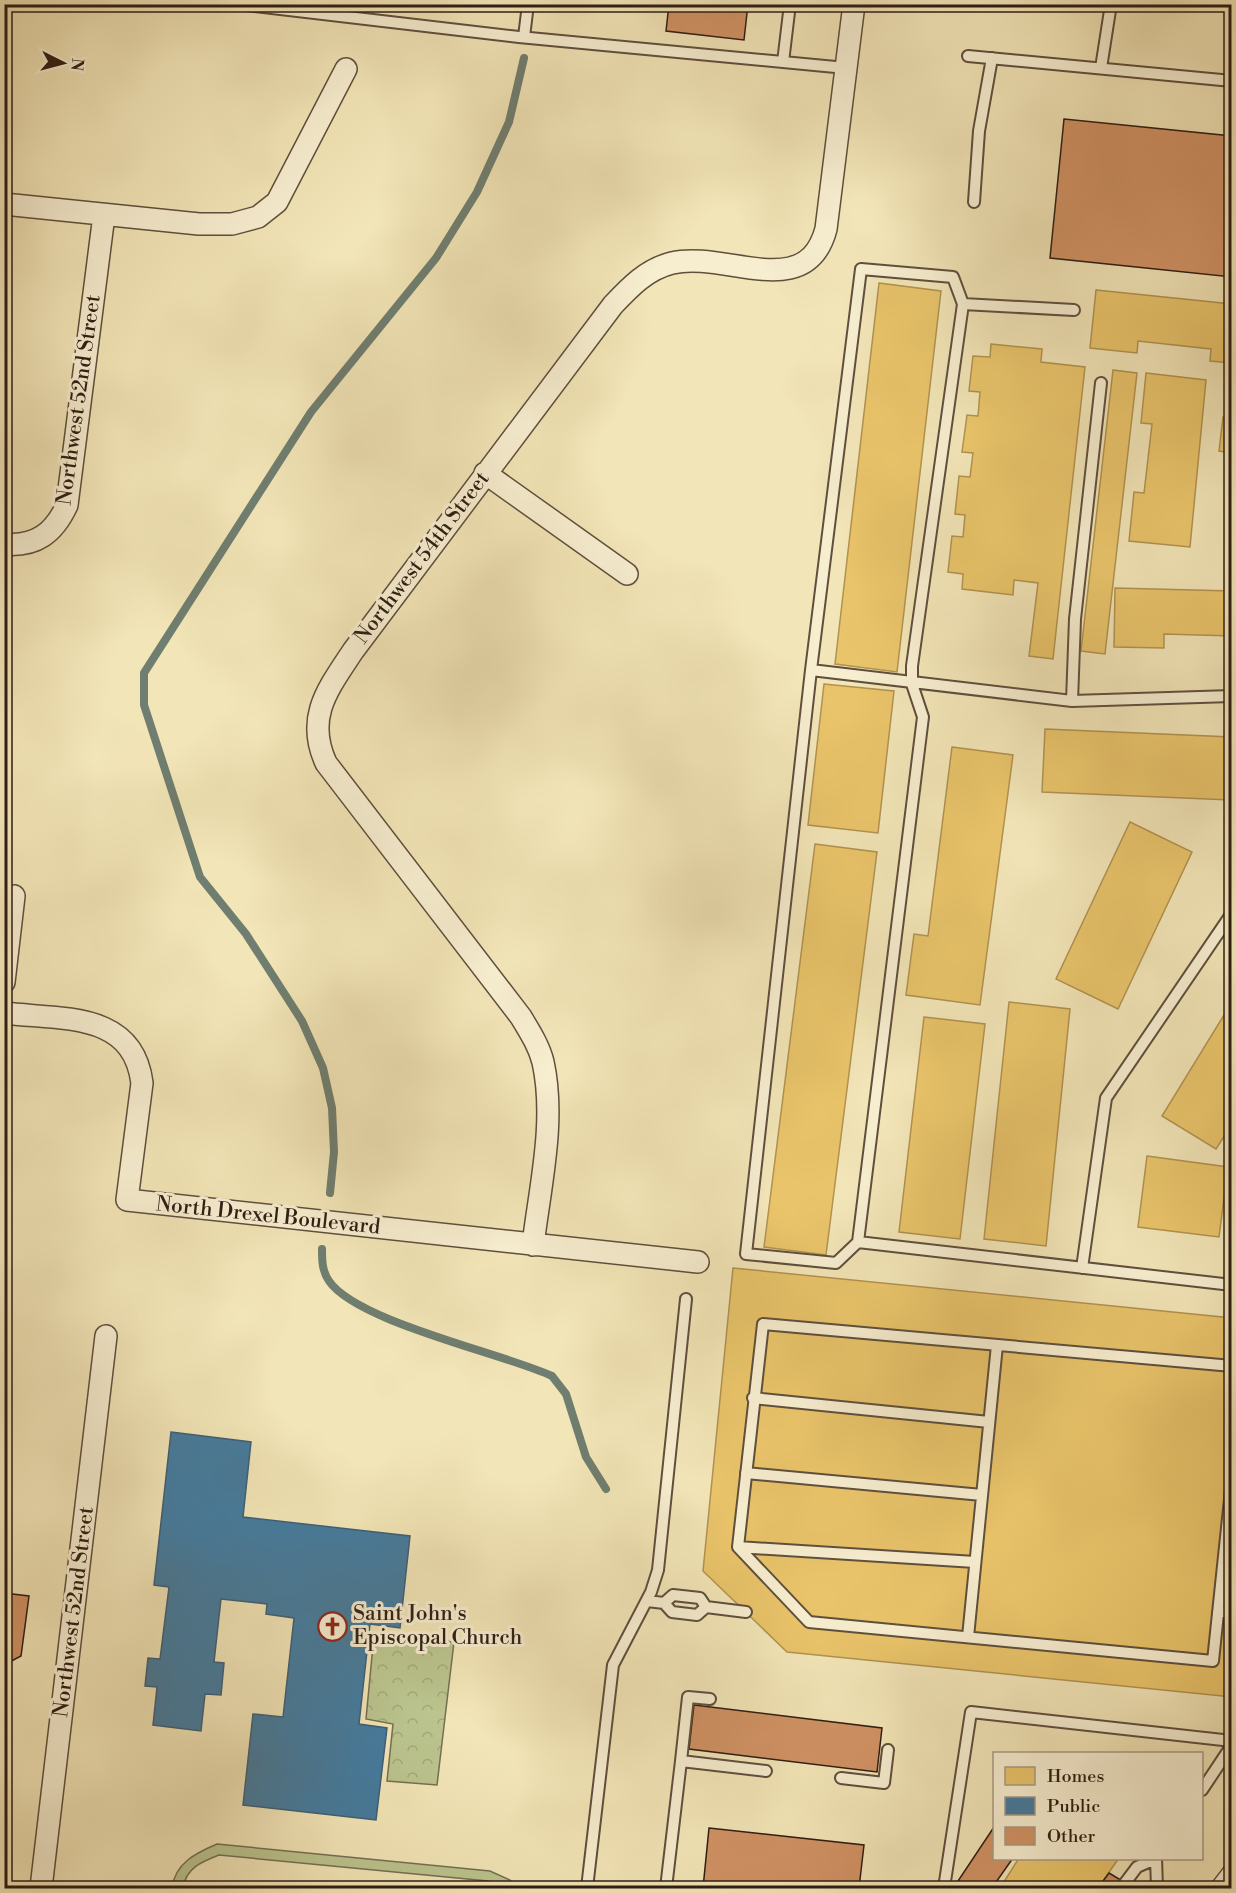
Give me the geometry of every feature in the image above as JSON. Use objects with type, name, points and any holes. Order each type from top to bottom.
[{"type":"street","name":"Northwest 54th Street","points":[[533,1245],[548,1117],[547,1084],[543,1060],[535,1040],[521,1017],[326,763],[318,745],[320,706],[330,685],[485,473],[613,305],[632,284],[654,270],[673,263],[693,261],[791,269],[809,260],[822,247],[854,4]]},
{"type":"street","points":[[4,204],[199,224],[232,224],[258,217],[277,202],[288,184],[346,69]]},
{"type":"street","name":"Northwest 52nd Street","points":[[4,544],[28,543],[46,536],[58,524],[67,505],[104,214]]},
{"type":"street","points":[[485,473],[627,574]]},
{"type":"street","points":[[4,981],[14,896]]},
{"type":"street","name":"North Drexel Boulevard","points":[[4,1013],[102,1026],[119,1035],[131,1048],[139,1064],[142,1083],[127,1200],[699,1262]]},
{"type":"street","name":"Northwest 52nd Street","points":[[41,1888],[106,1336]]},
{"type":"street","points":[[1222,1888],[1232,1875]]},
{"type":"lane","points":[[237,4],[524,37],[846,68]]},
{"type":"lane","points":[[524,37],[528,4]]},
{"type":"lane","points":[[783,62],[790,4]]},
{"type":"lane","points":[[1101,68],[1111,4]]},
{"type":"lane","points":[[968,56],[1232,81]]},
{"type":"lane","points":[[974,201],[979,131],[992,58]]},
{"type":"lane","points":[[861,269],[953,277],[963,304],[912,666],[912,684],[924,717],[858,1242],[836,1263],[746,1254],[811,670],[861,269]]},
{"type":"lane","points":[[963,304],[1074,310]]},
{"type":"lane","points":[[1071,700],[1075,618],[1101,383]]},
{"type":"lane","points":[[811,670],[912,684],[1071,700],[1232,696]]},
{"type":"lane","points":[[1082,1268],[1107,1098],[1232,913]]},
{"type":"lane","points":[[858,1242],[1232,1285]]},
{"type":"lane","points":[[587,1888],[613,1665],[647,1601],[658,1570],[686,1299]]},
{"type":"lane","points":[[1232,1366],[763,1324],[738,1547],[809,1622],[1213,1661],[1232,1480]]},
{"type":"lane","points":[[968,1637],[997,1345]]},
{"type":"lane","points":[[753,1398],[989,1422]]},
{"type":"lane","points":[[746,1473],[982,1495]]},
{"type":"lane","points":[[738,1547],[975,1562]]},
{"type":"lane","points":[[664,1603],[673,1595],[700,1598],[706,1607]]},
{"type":"lane","points":[[647,1601],[664,1603],[672,1612],[697,1615],[706,1607],[746,1612]]},
{"type":"lane","points":[[1218,1611],[1232,1612]]},
{"type":"lane","points":[[666,1888],[688,1697],[710,1699]]},
{"type":"lane","points":[[945,1888],[971,1712],[1232,1743],[1203,1788]]},
{"type":"lane","points":[[841,1778],[884,1783],[888,1750]]},
{"type":"lane","points":[[681,1761],[766,1771]]},
{"type":"lane","points":[[1125,1883],[1137,1867],[1153,1860]]},
{"type":"lane","points":[[1155,1860],[1157,1888]]},
{"type":"green space","points":[[374,1635],[454,1642],[437,1785],[387,1781],[393,1724],[366,1719]]},
{"type":"green space","points":[[217,1844],[490,1871],[510,1880],[517,1888],[503,1888],[488,1881],[219,1855],[195,1867],[187,1875],[183,1888],[172,1888],[182,1865],[194,1855]]},
{"type":"building: Homes","points":[[879,283],[941,291],[897,672],[835,664]]},
{"type":"building: Homes","points":[[1096,290],[1232,304],[1232,363],[1210,361],[1211,349],[1138,341],[1137,353],[1090,348]]},
{"type":"building: Homes","points":[[991,344],[1042,349],[1041,362],[1085,367],[1053,659],[1029,656],[1038,583],[1014,580],[1013,595],[962,589],[963,574],[948,572],[952,536],[963,537],[965,515],[955,514],[959,476],[970,477],[973,453],[962,452],[967,415],[978,416],[980,392],[969,391],[973,356],[990,357]]},
{"type":"building: Homes","points":[[1113,370],[1137,373],[1105,654],[1081,651]]},
{"type":"building: Homes","points":[[1146,373],[1206,380],[1190,547],[1129,541],[1134,492],[1144,493],[1152,424],[1141,423]]},
{"type":"building: Homes","points":[[1223,417],[1232,418],[1232,453],[1219,451]]},
{"type":"building: Homes","points":[[1115,588],[1232,591],[1232,636],[1164,634],[1164,648],[1114,647]]},
{"type":"building: Homes","points":[[824,684],[894,691],[878,833],[808,825]]},
{"type":"building: Homes","points":[[1045,729],[1232,737],[1230,800],[1042,792]]},
{"type":"building: Homes","points":[[952,747],[1013,755],[980,1005],[906,995],[914,934],[928,936]]},
{"type":"building: Homes","points":[[1130,822],[1192,852],[1118,1009],[1056,979]]},
{"type":"building: Homes","points":[[815,844],[877,852],[826,1255],[764,1247]]},
{"type":"building: Homes","points":[[1009,1002],[1070,1009],[1046,1246],[984,1239]]},
{"type":"building: Homes","points":[[1232,1002],[1232,1124],[1216,1149],[1162,1116]]},
{"type":"building: Homes","points":[[924,1017],[985,1024],[960,1239],[899,1232]]},
{"type":"building: Homes","points":[[1147,1156],[1228,1167],[1219,1237],[1138,1227]]},
{"type":"building: Homes","points":[[733,1268],[1232,1318],[1232,1697],[787,1652],[703,1571]]},
{"type":"building: Homes","points":[[1018,1860],[1118,1860],[1098,1888],[1000,1888]]},
{"type":"building: Public","name":"Saint John's Episcopal Church","points":[[171,1432],[251,1442],[243,1517],[410,1536],[400,1628],[370,1624],[359,1724],[387,1728],[376,1820],[243,1805],[253,1714],[283,1717],[294,1618],[266,1614],[267,1604],[221,1599],[214,1662],[224,1663],[221,1695],[205,1694],[201,1731],[153,1725],[157,1687],[145,1686],[148,1658],[160,1659],[169,1587],[154,1585]]},
{"type":"building: Other","points":[[669,4],[748,4],[744,40],[666,31]]},
{"type":"building: Other","points":[[1064,119],[1232,136],[1232,277],[1050,258]]},
{"type":"building: Other","points":[[4,1593],[29,1596],[21,1656],[4,1665]]},
{"type":"building: Other","points":[[694,1705],[882,1728],[877,1772],[689,1749]]},
{"type":"building: Other","points":[[709,1828],[864,1845],[859,1888],[703,1888]]},
{"type":"building: Other","points":[[993,1828],[993,1860],[1012,1860],[992,1888],[969,1888],[958,1881]]},
{"type":"building: Other","points":[[1109,1873],[1134,1888],[1098,1888]]},
{"type":"waterway","points":[[330,1193],[334,1152],[332,1108],[323,1068],[302,1021],[246,934],[200,877],[144,705],[144,673],[311,412],[436,258],[477,192],[509,122],[524,58]]},
{"type":"waterway","points":[[322,1249],[322,1261],[329,1281],[345,1296],[369,1310],[432,1335],[552,1376],[566,1394],[586,1457],[606,1489]]},
{"type":"place","name":"Saint John's Episcopal Church","points":[[332,1626]]}]
